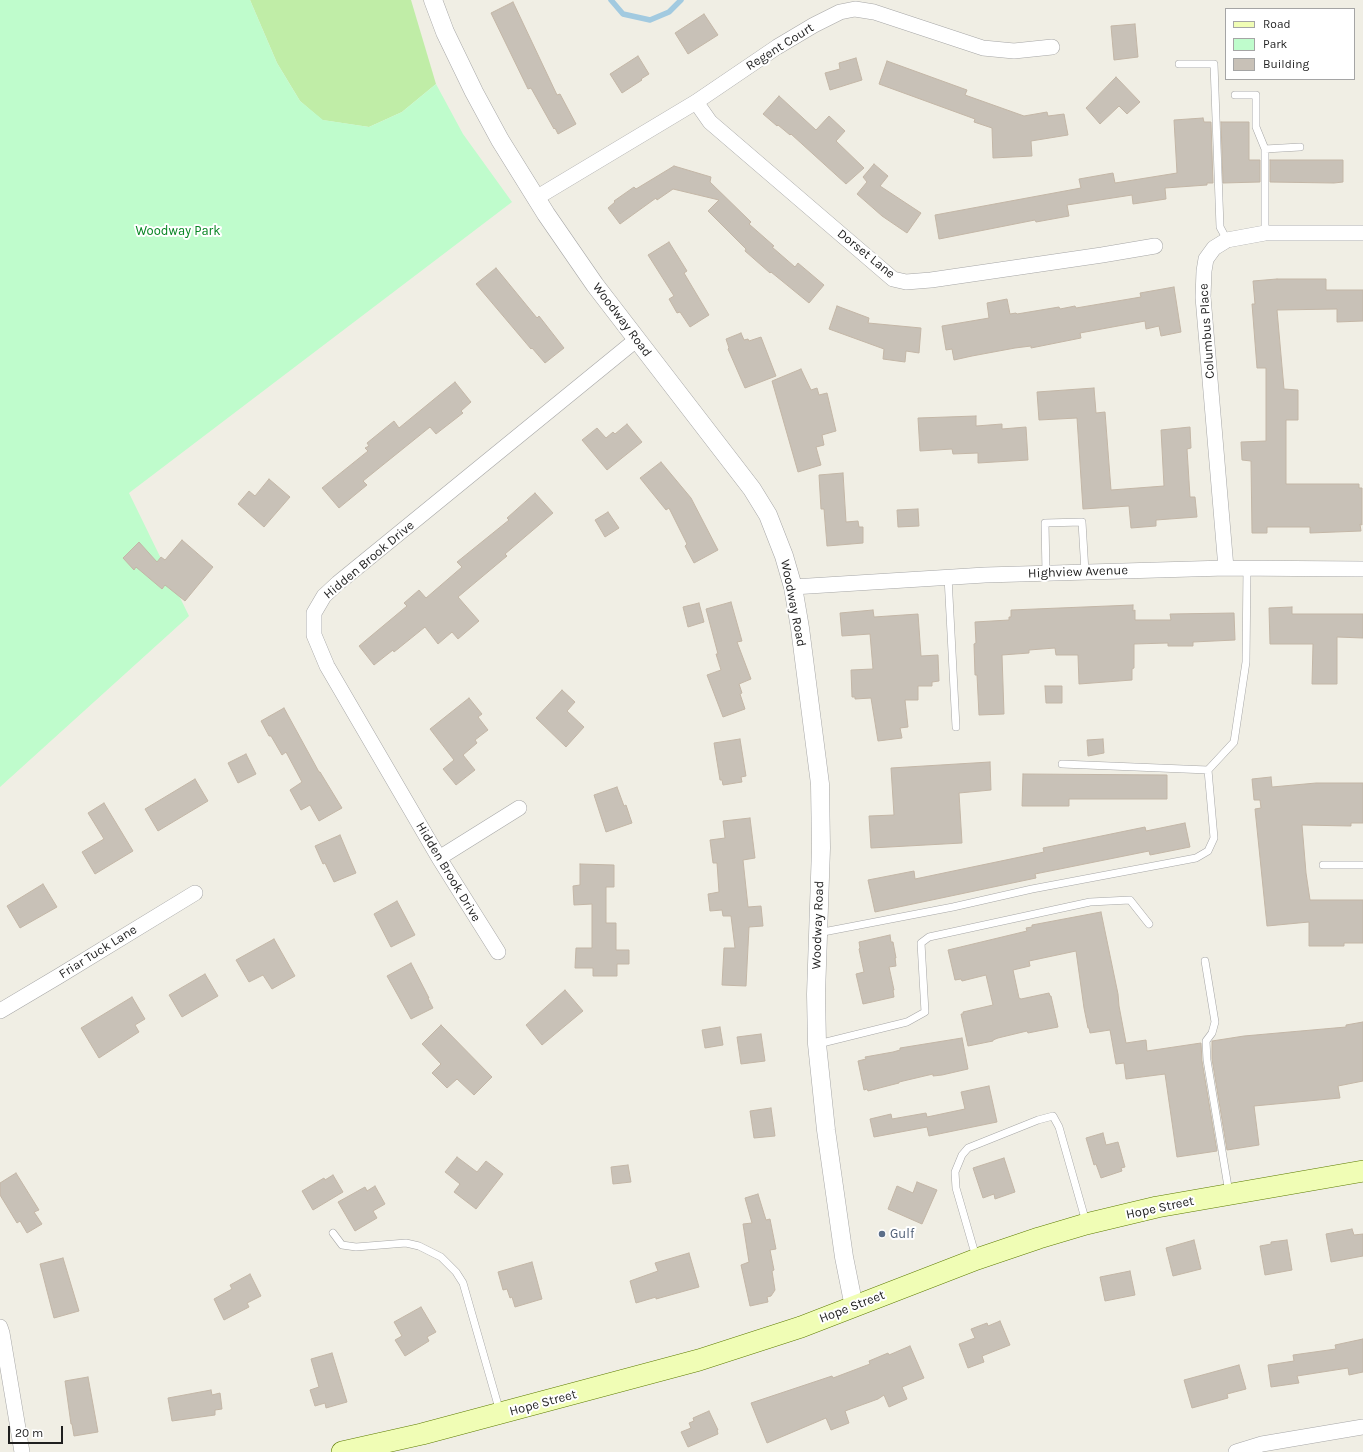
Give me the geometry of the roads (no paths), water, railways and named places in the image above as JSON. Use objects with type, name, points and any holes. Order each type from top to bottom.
[{"type":"main road","name":"Hope Street","points":[[342,1452],[402,1439],[501,1414],[714,1356],[800,1327],[1039,1238],[1086,1224],[1157,1207],[1363,1171]]},
{"type":"street","name":"Woodway Road","points":[[433,0],[445,32],[465,75],[500,140],[536,198],[582,266],[636,340],[735,466],[768,515],[780,544],[792,587],[800,628],[820,784],[821,848],[816,994],[817,1044],[826,1130],[844,1257],[854,1307]]},
{"type":"street","name":"Regent Court","points":[[536,198],[696,102],[777,47],[814,25],[840,12],[855,9],[874,12],[983,48],[1014,51],[1052,47]]},
{"type":"street","name":"Dorset Lane","points":[[696,102],[710,122],[893,279],[906,282],[931,280],[1155,246]]},
{"type":"street","name":"Columbus Place","points":[[1226,568],[1203,297],[1206,259],[1214,248],[1227,240],[1265,233],[1363,233]]},
{"type":"street","name":"Hidden Brook Drive","points":[[498,952],[439,858],[327,666],[314,635],[314,613],[324,596],[333,588],[636,340]]},
{"type":"street","name":"Highview Avenue","points":[[792,587],[948,577],[1046,573],[1226,568],[1363,569]]},
{"type":"street","points":[[439,858],[519,808]]},
{"type":"street","name":"Friar Tuck Lane","points":[[0,1011],[194,892]]},
{"type":"street","points":[[0,1327],[22,1452]]},
{"type":"street","points":[[1236,1452],[1262,1444],[1363,1427]]},
{"type":"lane","points":[[1179,64],[1214,64],[1220,227],[1227,240]]},
{"type":"lane","points":[[1235,95],[1256,95],[1256,127],[1265,148],[1265,233]]},
{"type":"lane","points":[[1265,148],[1300,147]]},
{"type":"lane","points":[[1046,573],[1045,523],[1075,522],[1082,522],[1085,572]]},
{"type":"lane","points":[[818,933],[953,907],[1032,889],[1196,858],[1208,851],[1214,838],[1208,770],[1234,742],[1246,662],[1247,568]]},
{"type":"lane","points":[[948,577],[956,728]]},
{"type":"lane","points":[[1062,764],[1208,770]]},
{"type":"lane","points":[[1323,865],[1363,865]]},
{"type":"lane","points":[[817,1044],[907,1022],[925,1012],[921,943],[929,937],[1090,902],[1130,900],[1149,924]]},
{"type":"lane","points":[[1205,961],[1214,1022],[1212,1034],[1206,1041],[1207,1060],[1229,1194]]},
{"type":"lane","points":[[977,1260],[956,1188],[954,1172],[962,1155],[968,1148],[1038,1120],[1053,1116],[1059,1127],[1086,1224]]},
{"type":"lane","points":[[333,1233],[342,1245],[356,1247],[406,1243],[419,1246],[441,1257],[456,1272],[463,1283],[501,1414]]},
{"type":"waterway","points":[[611,0],[623,14],[650,20],[669,12],[681,0]]},
{"type":"place","name":"Gulf","points":[[882,1234]]},
{"type":"park label","name":"Woodway Park","points":[[178,231]]}]
